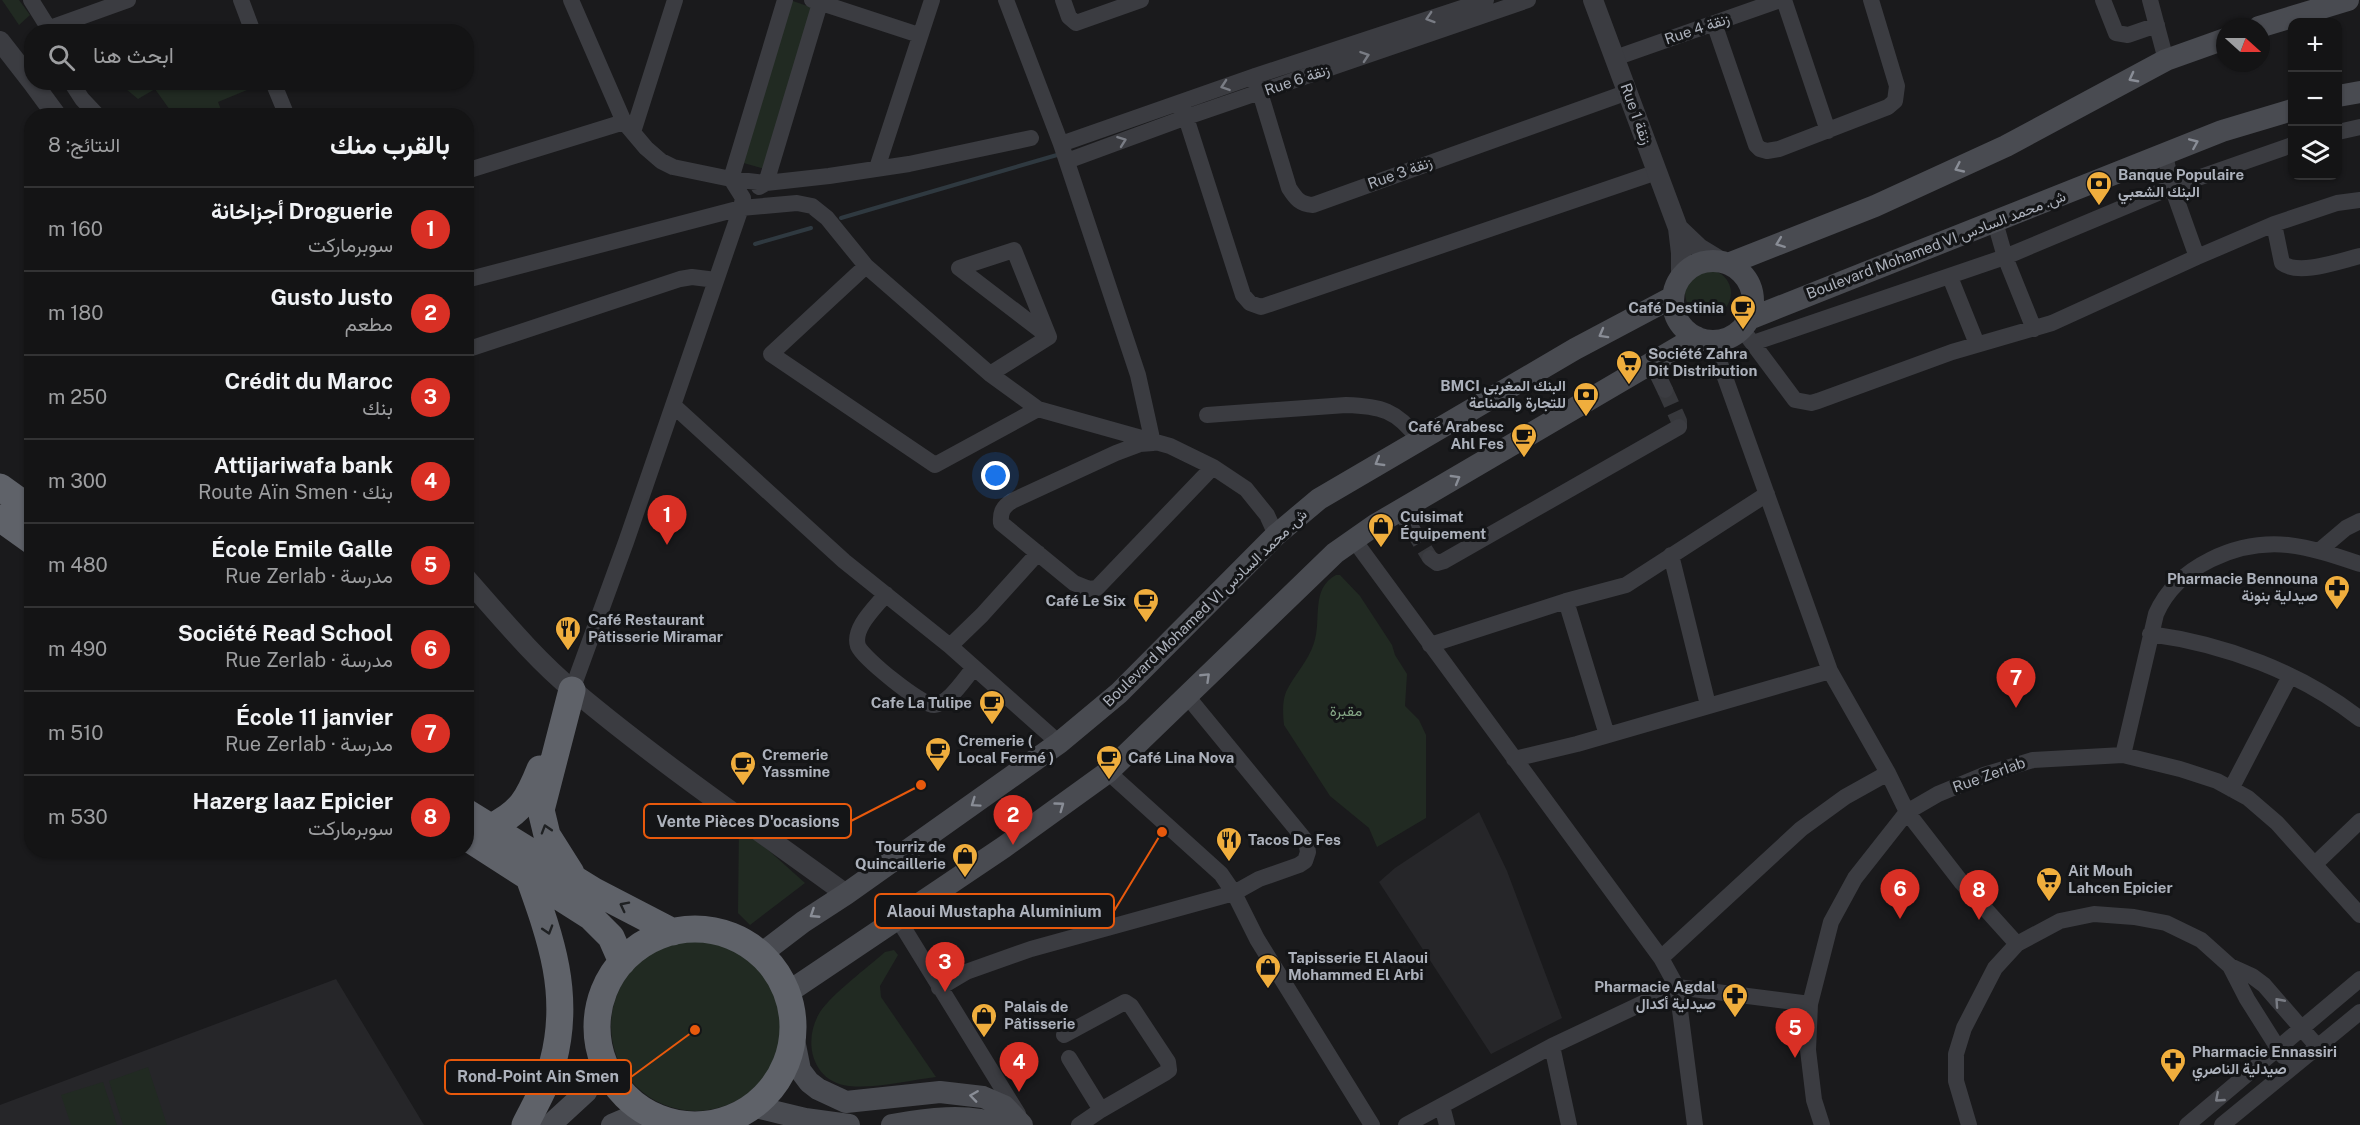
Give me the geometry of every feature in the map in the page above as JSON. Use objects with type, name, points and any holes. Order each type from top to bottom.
[{"type":"highway","points":[[0,488],[24,504]]},
{"type":"highway","points":[[0,518],[24,535]]},
{"type":"highway","points":[[491,827],[512,816],[531,792],[572,690]]},
{"type":"highway","points":[[572,690],[541,810],[547,835],[575,879]]},
{"type":"highway","points":[[474,817],[575,879],[673,932]]},
{"type":"highway","points":[[474,842],[528,875],[601,926],[611,937],[622,962]]},
{"type":"highway","points":[[525,1125],[553,1064],[561,1020],[559,972],[549,932],[528,875]]},
{"type":"highway","points":[[695,929],[720,932],[738,939],[761,954],[773,968],[786,993],[791,1011],[790,1049],[782,1071],[769,1091],[752,1106],[729,1119],[703,1125],[669,1121],[645,1111],[630,1100],[618,1087],[603,1059],[598,1041],[599,1012],[607,986],[622,962],[647,942],[673,932],[695,929]]},
{"type":"main road","points":[[2270,24],[2348,0]]},
{"type":"main road","points":[[1725,263],[1875,206],[2007,146],[2166,60],[2216,42]]},
{"type":"main road","points":[[2342,95],[2360,92]]},
{"type":"main road","name":"Boulevard Mohamed VI ش. محمد السادس","points":[[1748,331],[1995,222],[2222,131],[2288,111]]},
{"type":"main road","points":[[786,993],[1004,847],[1108,772],[1335,553],[1354,540],[1405,520],[1652,363],[1704,339],[1726,339],[1748,331],[1753,300],[1750,286],[1739,270],[1725,263],[1709,261],[1697,264],[1677,287],[1678,320],[1685,330],[1704,339]]},
{"type":"main road","name":"Boulevard Mohamed VI ش. محمد السادس","points":[[761,954],[802,922],[846,894],[1059,743],[1119,693],[1276,536],[1319,499],[1418,439],[1621,324],[1677,287]]},
{"type":"main road","points":[[792,1030],[800,1070],[809,1082],[818,1089],[846,1102],[940,1092],[983,1097],[1004,1106],[1023,1125]]},
{"type":"main road","points":[[550,1125],[586,1092],[603,1059]]},
{"type":"main road","points":[[752,1106],[797,1118],[849,1125]]},
{"type":"main road","points":[[612,1125],[645,1111]]},
{"type":"main road","points":[[892,1125],[947,1119],[985,1119],[1000,1125]]},
{"type":"street","points":[[31,0],[47,24]]},
{"type":"street","points":[[66,24],[128,0]]},
{"type":"street","points":[[241,0],[250,24]]},
{"type":"street","points":[[571,0],[628,127],[661,161],[673,167],[731,179],[766,183],[909,164],[1031,138]]},
{"type":"street","points":[[628,127],[675,0]]},
{"type":"street","points":[[742,203],[731,179],[784,0]]},
{"type":"street","points":[[877,168],[932,0]]},
{"type":"street","points":[[1006,0],[1067,161],[1138,375],[1153,442]]},
{"type":"street","points":[[1063,0],[1069,17],[1076,23],[1118,4],[1142,0]]},
{"type":"street","name":"Rue 6 زنقة","points":[[1067,161],[1255,76],[1487,3],[1528,0]]},
{"type":"street","name":"Rue 1 زنقة","points":[[1593,0],[1678,228]]},
{"type":"street","points":[[1782,0],[1828,131]]},
{"type":"street","name":"Rue 4 زنقة","points":[[1615,58],[1782,0]]},
{"type":"street","points":[[1714,23],[1756,145],[1767,151],[1779,149],[1828,131],[1888,107],[1894,101],[1897,86],[1871,0]]},
{"type":"street","points":[[2103,0],[2116,33],[2128,35],[2157,25]]},
{"type":"street","points":[[2150,0],[2166,60]]},
{"type":"street","points":[[572,690],[674,406],[742,203],[766,183],[818,1],[919,35]]},
{"type":"street","name":"Rue 6 زنقة","points":[[1061,144],[1183,110],[1259,93],[1487,3]]},
{"type":"street","points":[[0,41],[24,72]]},
{"type":"street","name":"Rue 3 زنقة","points":[[1255,76],[1289,188],[1297,201],[1314,204],[1628,92]]},
{"type":"street","points":[[38,90],[51,108]]},
{"type":"street","points":[[76,90],[90,108]]},
{"type":"street","points":[[276,90],[284,108]]},
{"type":"street","points":[[1183,110],[1243,295],[1250,303],[1262,307],[1657,172]]},
{"type":"street","points":[[474,169],[628,127]]},
{"type":"street","points":[[2342,131],[2360,127]]},
{"type":"street","points":[[2288,146],[2172,187],[2005,257],[1950,277],[1748,331],[1792,398],[1811,403],[1977,344],[2034,329],[2274,224],[2337,203],[2360,200]]},
{"type":"street","points":[[2165,155],[2172,187],[2197,256]]},
{"type":"street","points":[[474,278],[742,203],[797,203],[812,206],[827,218],[866,266],[990,374],[1038,409],[1170,446],[1213,467],[1246,489],[1267,515],[1276,536]]},
{"type":"street","points":[[1995,222],[2005,257],[2034,329]]},
{"type":"street","points":[[2274,224],[2282,263],[2288,267],[2305,269],[2360,256]]},
{"type":"street","points":[[1678,228],[1699,248],[1725,263]]},
{"type":"street","points":[[1677,287],[1681,253],[1678,228]]},
{"type":"street","points":[[1014,250],[1049,337],[995,296],[959,268],[1014,250]]},
{"type":"street","points":[[866,266],[771,354],[935,465],[1038,409]]},
{"type":"street","points":[[474,347],[680,279],[692,277],[716,280]]},
{"type":"street","points":[[1950,277],[1977,344]]},
{"type":"street","points":[[990,374],[1049,337]]},
{"type":"street","points":[[1704,339],[1767,494],[1830,671],[1888,773],[1907,812],[1962,883],[2017,944]]},
{"type":"street","points":[[1652,363],[1665,390]]},
{"type":"street","points":[[1207,415],[1367,405],[1383,409],[1405,421],[1418,439]]},
{"type":"street","points":[[674,406],[844,561],[950,646],[1059,743]]},
{"type":"street","points":[[1430,558],[1437,563],[1444,561],[1679,427]]},
{"type":"street","points":[[1153,442],[1116,453],[1004,507],[1000,514],[1000,523],[1074,583],[1089,589],[1097,588],[1213,467]]},
{"type":"street","points":[[1430,645],[1566,601],[1626,585],[1767,494]]},
{"type":"street","points":[[2320,550],[2346,528],[2360,521]]},
{"type":"street","points":[[1354,540],[1661,958],[1677,987],[1695,1125]]},
{"type":"street","points":[[2123,755],[2150,634],[2163,598],[2179,580],[2226,552],[2254,546],[2286,545],[2320,550],[2360,564]]},
{"type":"street","points":[[950,646],[982,615],[1038,553]]},
{"type":"street","points":[[1671,555],[1708,705]]},
{"type":"street","points":[[474,587],[572,690],[634,739],[846,894]]},
{"type":"street","points":[[886,594],[862,625],[858,636],[858,646],[867,657],[924,703],[932,705],[947,698],[974,668]]},
{"type":"street","points":[[1566,601],[1607,735]]},
{"type":"street","points":[[2150,634],[2221,650],[2290,676],[2310,685],[2358,714]]},
{"type":"street","points":[[1514,759],[1607,735],[1830,671]]},
{"type":"street","points":[[2231,789],[2290,676]]},
{"type":"street","points":[[939,988],[966,972],[1013,955],[1234,893],[1259,879],[1305,861],[1308,852],[1306,841],[1187,696]]},
{"type":"street","name":"Rue ZerIab","points":[[1822,1125],[1814,1100],[1808,1050],[1810,1004],[1831,922],[1855,878],[1907,812],[1938,794],[1984,775],[2032,760],[2123,755],[2217,781],[2248,798],[2277,823],[2360,915]]},
{"type":"street","points":[[1108,772],[1194,847],[1221,874],[1234,893],[1257,939],[1372,1125]]},
{"type":"street","points":[[1661,958],[1801,829],[1845,797],[1888,773]]},
{"type":"street","points":[[2315,864],[2360,821]]},
{"type":"street","points":[[1969,1125],[1956,1081],[1956,1054],[1976,1001],[1995,969],[2017,944],[2060,921],[2094,914],[2134,917],[2166,923],[2201,940],[2230,966],[2252,976],[2264,985],[2317,1046]]},
{"type":"street","points":[[898,919],[1023,1125]]},
{"type":"street","points":[[2230,966],[2247,999],[2291,1068]]},
{"type":"street","points":[[2187,1125],[2360,979]]},
{"type":"street","points":[[1406,1125],[1552,1046],[1677,987],[1810,1004]]},
{"type":"street","points":[[1064,1035],[1125,1002],[1131,1006],[1168,1062],[1168,1070],[1165,1073],[1079,1125]]},
{"type":"street","points":[[2222,1125],[2360,1012]]},
{"type":"street","points":[[1552,1046],[1569,1125]]},
{"type":"street","points":[[1069,1058],[1101,1110]]},
{"type":"street","points":[[1442,1106],[1448,1125]]},
{"type":"shaded area","points":[[1479,812],[1507,871],[1562,1018],[1491,1054],[1379,882],[1395,868]]},
{"type":"shaded area","points":[[336,979],[424,1125],[0,1125],[0,1105]]},
{"type":"green space","points":[[2,0],[19,0],[30,15],[19,25]]},
{"type":"green space","points":[[790,0],[816,9],[765,169],[740,162]]},
{"type":"green space","points":[[127,90],[153,90],[138,99]]},
{"type":"green space","points":[[156,90],[247,90],[218,102],[220,108],[169,108]]},
{"type":"green space","points":[[1708,270],[1724,277],[1731,293],[1724,309],[1708,316],[1692,309],[1685,293],[1692,277]]},
{"type":"green space","name":"مقبرة","points":[[1336,575],[1340,575],[1360,596],[1392,645],[1395,655],[1407,674],[1405,706],[1419,720],[1426,735],[1426,818],[1377,847],[1369,828],[1330,796],[1284,725],[1283,704],[1286,692],[1314,643],[1318,606],[1323,588]]},
{"type":"green space","points":[[739,824],[805,883],[750,925],[738,913]]},
{"type":"green space","points":[[696,941],[728,948],[743,955],[756,966],[767,979],[774,994],[781,1026],[774,1058],[767,1073],[756,1086],[743,1097],[728,1104],[696,1111],[664,1104],[649,1097],[636,1086],[625,1073],[618,1058],[611,1026],[618,994],[625,979],[636,966],[649,955],[664,948]]},
{"type":"green space","points":[[894,950],[898,955],[880,986],[881,997],[936,1077],[859,1087],[836,1083],[826,1077],[814,1058],[812,1035],[815,1023],[825,1005],[841,990],[885,952]]},
{"type":"green space","points":[[148,1067],[167,1125],[123,1125],[109,1081]]},
{"type":"green space","points":[[103,1082],[117,1125],[71,1125],[61,1095]]},
{"type":"waterway","points":[[841,218],[1057,155]]},
{"type":"waterway","points":[[755,244],[811,228]]},
{"type":"tunnel","points":[[1665,390],[1679,421],[1679,427]]},
{"type":"tunnel","points":[[1412,529],[1430,558]]},
{"type":"place","name":"Banque Populaire البنك الشعبي","points":[[2099,207]]},
{"type":"place","name":"Café Destinia","points":[[1743,331]]},
{"type":"place","name":"Société Zahra Dit Distribution","points":[[1629,386]]},
{"type":"place","name":"BMCI البنك المغربي للتجارة والصناعة","points":[[1586,418]]},
{"type":"place","name":"Café Arabesc Ahl Fes","points":[[1524,459]]},
{"type":"place","name":"Droguerie أجزاخانة","points":[[667,545]]},
{"type":"place","name":"Cuisimat Équipement","points":[[1381,549]]},
{"type":"place","name":"Pharmacie Bennouna صيدلية بنونة","points":[[2337,611]]},
{"type":"place","name":"Café Le Six","points":[[1146,624]]},
{"type":"place","name":"Café Restaurant Pâtisserie Miramar","points":[[568,652]]},
{"type":"place","name":"École 11 janvier","points":[[2016,708]]},
{"type":"place","name":"Cafe La Tulipe","points":[[992,726]]},
{"type":"place","name":"Cremerie ( Local Fermé )","points":[[938,773]]},
{"type":"place","name":"Café Lina Nova","points":[[1109,781]]},
{"type":"place","name":"Vente Pièces D'ocasions","points":[[921,785]]},
{"type":"place","name":"Cremerie Yassmine","points":[[743,787]]},
{"type":"place","name":"Alaoui Mustapha Aluminium","points":[[1162,832]]},
{"type":"place","name":"Gusto Justo","points":[[1013,845]]},
{"type":"place","name":"Tacos De Fes","points":[[1229,863]]},
{"type":"place","name":"Tourriz de Quincaillerie","points":[[965,879]]},
{"type":"place","name":"Ait Mouh Lahcen Epicier","points":[[2049,903]]},
{"type":"place","name":"Société Read School","points":[[1900,919]]},
{"type":"place","name":"Hazerg Iaaz Epicier","points":[[1979,920]]},
{"type":"place","name":"Tapisserie El Alaoui Mohammed El Arbi","points":[[1268,990]]},
{"type":"place","name":"Crédit du Maroc","points":[[945,992]]},
{"type":"place","name":"Pharmacie Agdal صيدلية أكدال","points":[[1735,1019]]},
{"type":"place","name":"Rond-Point Ain Smen","points":[[695,1030]]},
{"type":"place","name":"Palais de Pâtisserie","points":[[984,1039]]},
{"type":"place","name":"École Emile Galle","points":[[1795,1058]]},
{"type":"place","name":"Pharmacie Ennassiri صيدلية الناصري","points":[[2173,1084]]},
{"type":"place","name":"Attijariwafa bank","points":[[1019,1092]]}]
